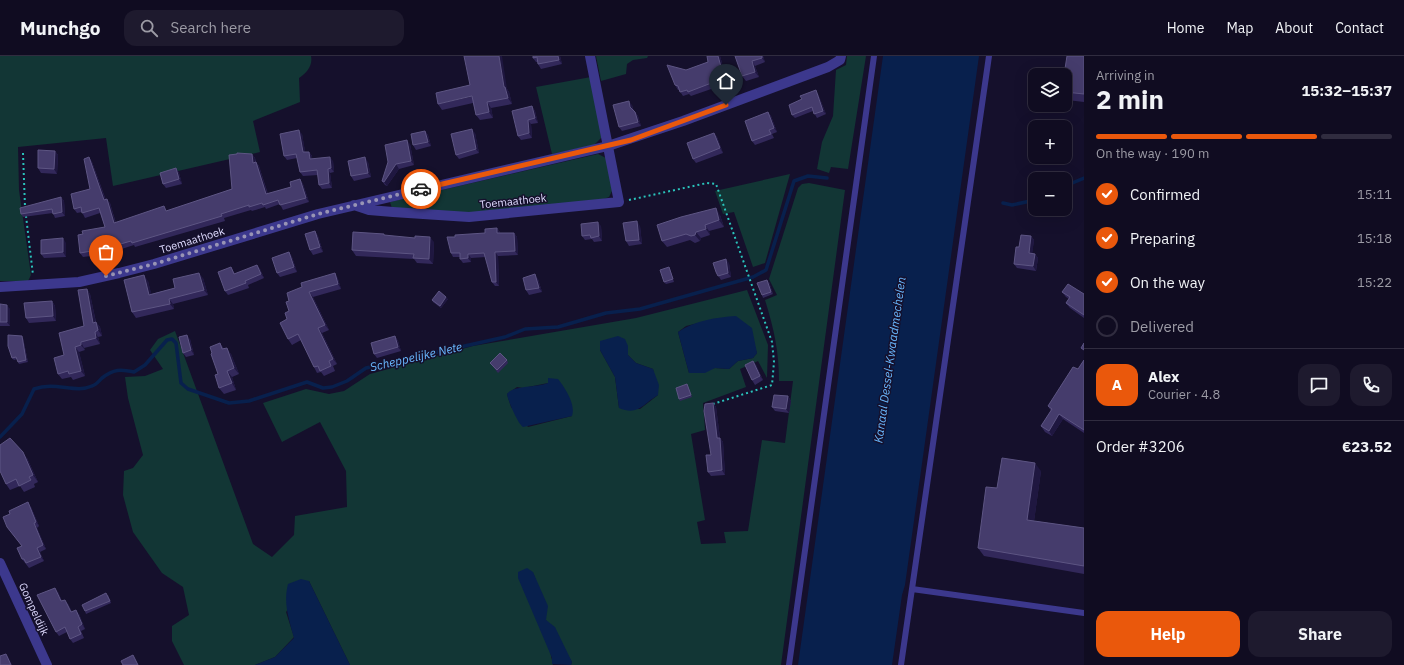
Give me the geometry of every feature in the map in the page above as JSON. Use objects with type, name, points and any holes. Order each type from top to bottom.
[{"type":"street","points":[[590,56],[619,202]]},
{"type":"street","name":"Toemaathoek","points":[[0,287],[35,286],[79,282],[119,273],[318,214],[608,146],[676,124],[821,70],[840,60],[841,56]]},
{"type":"street","name":"Toemaathoek","points":[[353,205],[369,210],[469,217],[619,202]]},
{"type":"street","name":"Gompeldijk","points":[[0,563],[47,665]]},
{"type":"lane","points":[[789,665],[874,56]]},
{"type":"lane","points":[[901,665],[989,56]]},
{"type":"lane","points":[[912,589],[1084,613]]},
{"type":"path","points":[[23,153],[24,193],[35,286]]},
{"type":"path","points":[[619,202],[707,183],[716,184],[751,287],[772,342],[774,362],[772,385],[712,404]]},
{"type":"green space","points":[[0,56],[311,56],[311,63],[305,74],[299,78],[300,102],[253,121],[260,152],[113,186],[106,138],[18,147],[19,190],[31,275],[28,281],[0,281]]},
{"type":"green space","points":[[596,56],[648,56],[647,58],[633,60],[627,64],[626,74],[601,81]]},
{"type":"green space","points":[[847,56],[866,56],[848,169],[831,167],[829,173],[817,169],[822,142],[833,116],[836,70],[846,65]]},
{"type":"green space","points":[[591,77],[602,137],[594,145],[552,154],[536,87]]},
{"type":"green space","points":[[598,154],[606,158],[613,189],[609,197],[601,200],[469,213],[392,208],[390,202]]},
{"type":"green space","points":[[790,174],[765,263],[753,267],[734,212],[723,214],[715,191]]},
{"type":"green space","points":[[809,183],[845,190],[781,665],[571,665],[572,662],[546,620],[546,610],[533,572],[553,665],[350,665],[309,581],[286,612],[294,637],[275,657],[255,665],[184,665],[172,641],[172,626],[189,615],[183,587],[162,573],[133,532],[123,495],[124,471],[133,468],[143,455],[128,398],[125,377],[145,376],[163,369],[150,350],[158,339],[175,331],[253,544],[272,557],[294,535],[295,516],[347,507],[346,471],[320,422],[282,442],[263,403],[306,389],[329,394],[344,391],[370,374],[473,346],[636,318],[747,290],[768,345],[767,378],[758,361],[740,369],[746,387],[703,403],[705,430],[691,434],[705,520],[697,522],[701,544],[726,543],[724,532],[748,531],[762,440],[785,443],[793,381],[779,381],[775,340],[765,300],[777,295],[769,279],[798,188],[802,184]],"holes":[[[711,320],[755,347],[757,353],[753,358],[738,361],[729,369],[715,368],[689,373],[678,332],[686,326]],[[628,346],[628,355],[636,363],[653,369],[658,395],[640,409],[619,408],[615,377],[600,350]],[[548,383],[572,416],[528,427],[511,407],[507,394],[517,387],[523,388]]]},
{"type":"water","name":"Kanaal Dessel-Kwaadmechelen","points":[[883,56],[979,56],[905,585],[902,595],[892,665],[798,665]]},
{"type":"water","points":[[736,316],[752,328],[757,353],[753,358],[738,361],[729,369],[715,368],[705,373],[689,373],[678,332],[691,325],[706,320]]},
{"type":"water","points":[[618,336],[625,339],[628,346],[628,355],[636,363],[653,369],[659,385],[658,395],[636,410],[631,411],[619,408],[615,377],[600,350],[600,341]]},
{"type":"water","points":[[548,378],[558,379],[564,387],[571,401],[573,411],[572,416],[523,427],[509,402],[507,394],[514,389],[543,385],[548,383]]},
{"type":"water","points":[[527,568],[533,572],[548,606],[546,620],[555,627],[572,662],[571,665],[552,664],[552,658],[518,578],[518,572]]},
{"type":"water","points":[[301,579],[309,581],[350,665],[255,665],[275,657],[294,638],[287,611],[286,598],[288,584]]},
{"type":"building","points":[[464,56],[499,56],[504,87],[508,98],[487,102],[489,112],[476,115],[472,96],[438,104],[436,93],[470,85]]},
{"type":"building","points":[[533,56],[558,56],[559,60],[538,64],[537,57],[533,58]]},
{"type":"building","points":[[707,56],[718,56],[725,81],[714,82],[688,92],[687,90],[680,92],[678,86],[675,85],[667,65],[686,70],[708,62]]},
{"type":"building","points":[[735,56],[762,56],[762,58],[752,61],[755,72],[742,76]]},
{"type":"building","points":[[1067,56],[1084,56],[1084,94],[1072,93],[1072,68],[1065,68]]},
{"type":"building","points":[[816,90],[823,111],[814,114],[812,107],[792,115],[789,105],[802,99],[800,96]]},
{"type":"building","points":[[629,101],[630,107],[635,112],[638,122],[619,127],[613,105]]},
{"type":"building","points":[[532,106],[535,118],[528,120],[529,133],[518,136],[512,111]]},
{"type":"building","points":[[768,112],[774,128],[769,130],[771,134],[752,141],[745,121]]},
{"type":"building","points":[[472,129],[476,149],[456,155],[451,134]]},
{"type":"building","points":[[299,130],[303,152],[309,152],[310,159],[330,157],[331,168],[328,169],[329,183],[319,185],[317,170],[300,172],[296,154],[284,156],[280,134]]},
{"type":"building","points":[[425,131],[428,142],[413,145],[411,134]]},
{"type":"building","points":[[714,133],[720,148],[693,159],[687,143]]},
{"type":"building","points":[[407,140],[411,161],[396,164],[384,182],[382,181],[388,162],[385,145]]},
{"type":"building","points":[[38,150],[55,151],[54,169],[38,168]]},
{"type":"building","points":[[237,153],[252,154],[253,163],[256,162],[266,194],[291,187],[290,182],[300,179],[306,198],[280,205],[278,200],[263,205],[262,203],[249,207],[249,205],[221,214],[222,216],[132,243],[131,241],[103,249],[80,253],[78,235],[83,234],[82,231],[105,227],[99,208],[82,213],[81,207],[74,209],[71,194],[90,189],[84,159],[89,157],[104,200],[107,199],[114,223],[164,206],[166,211],[232,189],[229,155]]},
{"type":"building","points":[[365,157],[368,173],[351,176],[348,161]]},
{"type":"building","points":[[176,168],[179,179],[163,184],[160,173]]},
{"type":"building","points":[[61,197],[62,212],[53,214],[52,209],[21,214],[20,208]]},
{"type":"building","points":[[716,208],[719,220],[705,225],[706,229],[696,232],[695,235],[691,236],[686,234],[662,241],[657,225]]},
{"type":"building","points":[[637,221],[639,240],[626,241],[623,223]]},
{"type":"building","points":[[598,222],[599,236],[591,238],[590,235],[582,236],[581,224]]},
{"type":"building","points":[[497,228],[497,233],[514,233],[515,251],[495,252],[496,282],[492,282],[484,253],[468,254],[468,258],[460,259],[460,253],[451,253],[447,237],[485,233],[485,229]]},
{"type":"building","points":[[315,231],[320,247],[310,250],[305,234]]},
{"type":"building","points":[[353,232],[415,238],[415,236],[430,237],[429,259],[413,258],[414,254],[352,250]]},
{"type":"building","points":[[1021,235],[1031,236],[1029,253],[1035,254],[1033,266],[1014,264],[1016,247],[1019,247]]},
{"type":"building","points":[[63,238],[63,252],[41,254],[41,240]]},
{"type":"building","points":[[289,252],[294,267],[277,273],[272,258]]},
{"type":"building","points":[[726,259],[728,273],[718,276],[713,263]]},
{"type":"building","points":[[257,265],[261,274],[245,281],[246,283],[225,291],[218,272],[231,267],[234,274]]},
{"type":"building","points":[[669,267],[673,279],[664,282],[660,270]]},
{"type":"building","points":[[199,273],[204,290],[169,299],[170,304],[132,312],[124,280],[144,275],[149,295],[175,288],[173,279]]},
{"type":"building","points":[[335,273],[338,284],[309,292],[325,325],[318,328],[333,359],[329,361],[331,366],[320,371],[318,366],[314,367],[298,334],[288,339],[280,323],[287,319],[285,313],[289,311],[286,302],[289,301],[287,293],[302,287],[301,283]]},
{"type":"building","points":[[535,274],[539,288],[526,290],[523,278]]},
{"type":"building","points":[[767,280],[771,292],[762,295],[757,283]]},
{"type":"building","points":[[1068,284],[1084,294],[1084,315],[1066,303],[1070,297],[1062,292]]},
{"type":"building","points":[[87,289],[93,323],[96,322],[98,330],[95,332],[96,338],[81,342],[81,345],[75,347],[81,371],[69,374],[68,371],[58,374],[54,358],[64,355],[59,333],[84,326],[78,290]]},
{"type":"building","points":[[439,291],[446,297],[440,306],[432,300]]},
{"type":"building","points":[[52,301],[53,316],[26,318],[24,303]]},
{"type":"building","points":[[0,304],[7,305],[7,322],[0,322]]},
{"type":"building","points":[[8,335],[22,336],[26,360],[18,362],[16,357],[12,358],[8,346]]},
{"type":"building","points":[[187,335],[191,350],[183,353],[179,337]]},
{"type":"building","points":[[395,336],[398,347],[374,354],[371,343]]},
{"type":"building","points":[[220,343],[222,349],[227,348],[234,368],[227,371],[232,383],[219,388],[215,375],[218,374],[210,347]]},
{"type":"building","points":[[1084,343],[1084,350],[1081,348]]},
{"type":"building","points":[[500,353],[507,360],[497,370],[490,363]]},
{"type":"building","points":[[1084,360],[1084,430],[1059,414],[1049,431],[1041,426],[1052,409],[1048,406],[1073,367],[1078,369]]},
{"type":"building","points":[[753,361],[760,376],[752,380],[745,365]]},
{"type":"building","points":[[687,384],[691,395],[679,399],[676,388]]},
{"type":"building","points":[[774,395],[788,396],[786,409],[772,407]]},
{"type":"building","points":[[713,403],[717,438],[720,438],[722,470],[708,472],[706,455],[711,455],[704,411],[705,404]]},
{"type":"building","points":[[10,438],[23,452],[33,475],[29,477],[31,480],[19,486],[16,479],[6,484],[0,471],[0,445]]},
{"type":"building","points":[[1002,458],[1035,463],[1027,520],[1084,528],[1084,566],[978,548],[986,487],[997,488]]},
{"type":"building","points":[[28,502],[36,522],[34,523],[43,545],[37,548],[41,557],[26,563],[24,559],[22,559],[17,548],[22,546],[7,527],[3,517],[10,514],[9,511]]},
{"type":"building","points":[[55,588],[61,601],[65,600],[71,612],[76,610],[82,624],[78,627],[81,634],[70,639],[65,627],[56,632],[37,595]]},
{"type":"building","points":[[106,593],[110,601],[85,611],[82,605]]},
{"type":"building","points":[[6,654],[11,665],[0,665],[0,656]]},
{"type":"building","points":[[133,655],[138,665],[123,665],[121,661]]},
{"type":"waterway","name":"Scheppelijke Nete","points":[[0,437],[22,414],[34,389],[50,386],[79,389],[86,388],[95,385],[102,378],[114,371],[125,370],[134,372],[145,365],[167,340],[172,339],[176,343],[181,383],[188,389],[229,403],[249,401],[307,382],[323,388],[332,387],[347,381],[366,368],[505,337],[525,329],[558,327],[606,313],[640,309],[753,277],[766,270],[794,181],[808,176],[827,178]]},
{"type":"waterway","name":"Scheppelijke Nete","points":[[1072,183],[1084,178]]},
{"type":"waterway","name":"Scheppelijke Nete","points":[[1003,203],[1012,205],[1028,202]]},
{"type":"way so far","points":[[106,276],[154,264],[318,214],[421,189]]},
{"type":"route","points":[[421,189],[631,140],[726,105]]}]
